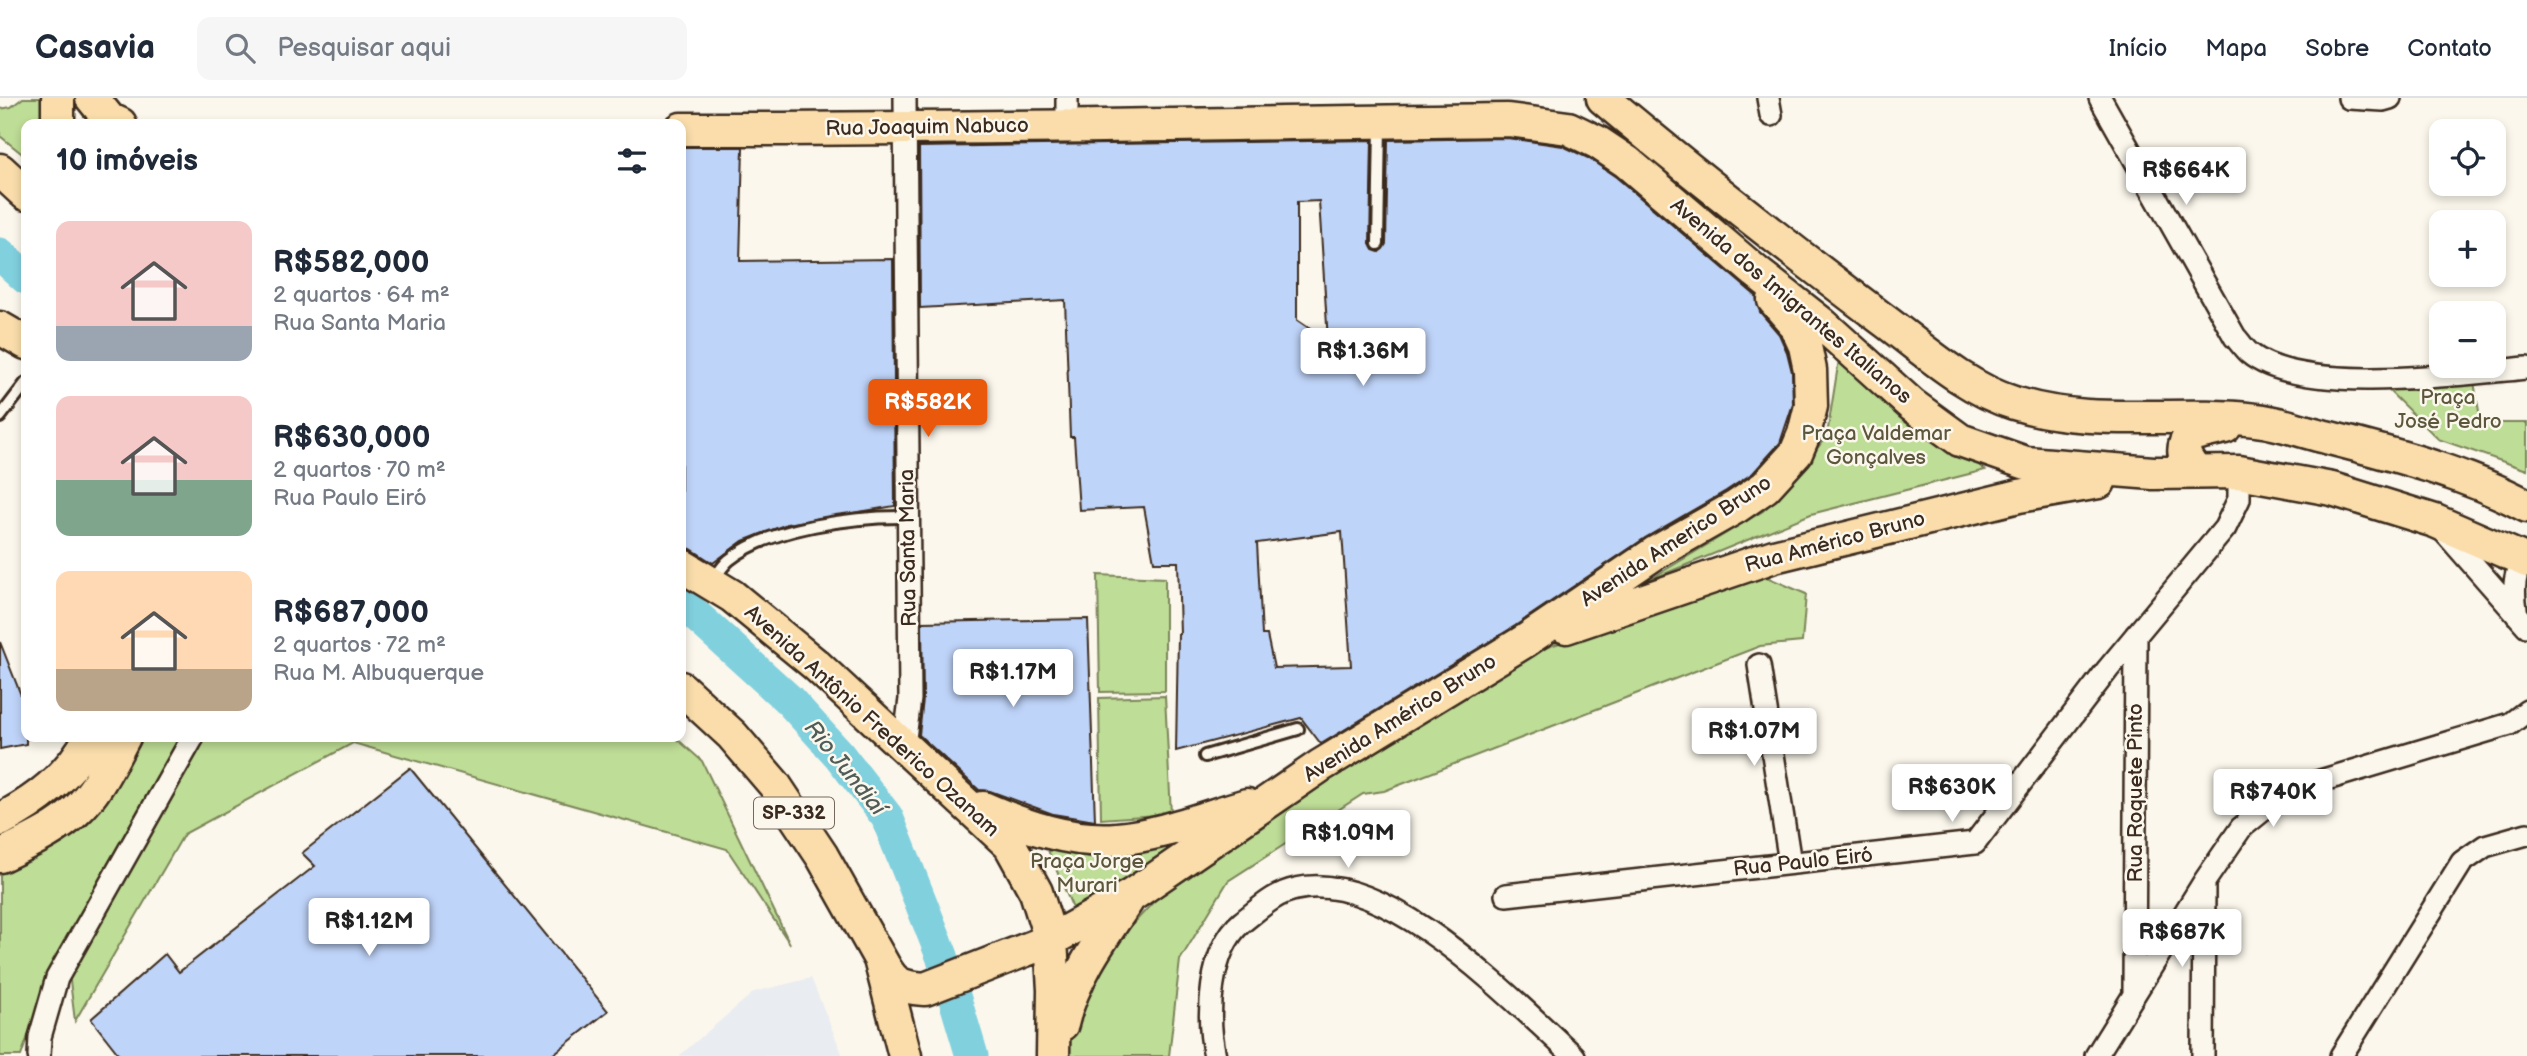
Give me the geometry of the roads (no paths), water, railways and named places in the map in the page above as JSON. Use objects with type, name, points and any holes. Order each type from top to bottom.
[{"type":"main road","points":[[58,98],[58,119]]},
{"type":"main road","points":[[92,98],[108,119]]},
{"type":"main road","name":"Avenida dos Imigrantes Italianos","points":[[1603,98],[1837,285],[1950,369],[1979,388],[2012,403],[2063,415],[2111,419],[2183,417],[2257,420],[2366,447],[2451,473],[2527,506]]},
{"type":"main road","points":[[1558,117],[1578,108],[1589,107],[1641,130]]},
{"type":"main road","name":"Rua Joaquim Nabuco","points":[[686,129],[905,130],[1067,111],[1380,121],[1508,120]]},
{"type":"main road","name":"Avenida dos Imigrantes Italianos","points":[[1508,120],[1558,117],[1627,162],[1756,272],[1821,323],[1912,405],[1960,440],[2026,463],[2153,473],[2239,472],[2332,489],[2435,521],[2525,560]]},
{"type":"main road","points":[[0,170],[21,189]]},
{"type":"main road","name":"Avenida Americo Bruno","points":[[1525,641],[1656,553],[1736,507],[1765,486],[1796,453],[1811,406],[1810,370],[1805,346],[1795,324],[1772,298],[1756,272]]},
{"type":"main road","points":[[0,328],[21,340]]},
{"type":"main road","points":[[2195,471],[2183,455],[2184,445],[2190,435],[2257,420]]},
{"type":"main road","name":"Rua Américo Bruno","points":[[1525,641],[1774,556],[2019,496],[2153,473]]},
{"type":"main road","name":"Avenida Antônio Frederico Ozanam","points":[[686,568],[732,596],[816,665],[1010,845],[1036,892],[1037,945],[1054,990],[1053,1056]]},
{"type":"main road","name":"Avenida Américo Bruno","points":[[1275,796],[1525,641]]},
{"type":"main road","name":"SP-332","points":[[686,693],[732,735],[774,784],[852,906],[880,959]]},
{"type":"main road","points":[[0,820],[22,809],[58,781],[88,742]]},
{"type":"main road","points":[[0,856],[44,834],[77,811],[104,773],[121,742]]},
{"type":"main road","points":[[959,797],[1021,825],[1082,839],[1117,839],[1157,832],[1275,796]]},
{"type":"main road","points":[[880,959],[892,981],[907,988],[925,989],[1037,945],[1132,895],[1275,796]]},
{"type":"main road","points":[[1053,1056],[1065,1009],[1091,954],[1132,895]]},
{"type":"main road","points":[[880,959],[905,1056]]},
{"type":"street","name":"Rua Santa Maria","points":[[904,746],[910,699],[905,98]]},
{"type":"street","points":[[2100,98],[2235,337],[2250,355],[2283,369],[2328,378],[2389,380],[2527,368]]},
{"type":"street","points":[[2349,98],[2390,98]]},
{"type":"street","name":"Rua Paulo Eiró","points":[[1506,895],[1975,843],[2136,635],[2225,528],[2239,499],[2239,472]]},
{"type":"street","points":[[2435,521],[2522,622]]},
{"type":"street","points":[[2522,622],[2513,591],[2515,574],[2525,560]]},
{"type":"street","name":"Rua Roquete Pinto","points":[[2134,993],[2136,635]]},
{"type":"street","points":[[1759,665],[1790,863]]},
{"type":"street","points":[[2096,1056],[2204,882],[2241,828],[2268,806],[2317,782],[2510,724],[2527,711]]},
{"type":"street","points":[[39,1056],[40,1037],[57,978],[190,742]]},
{"type":"street","points":[[2347,1050],[2462,862],[2485,846],[2527,834]]},
{"type":"street","points":[[2203,1056],[2204,882]]},
{"type":"street","points":[[1215,1056],[1211,1035],[1214,973],[1232,930],[1270,900],[1296,888],[1336,888],[1384,905],[1457,951],[1574,1056]]},
{"type":"lane","points":[[1378,244],[1380,121]]},
{"type":"lane","points":[[0,417],[21,390]]},
{"type":"lane","points":[[711,583],[727,561],[759,542],[808,528],[884,517],[908,517]]},
{"type":"lane","points":[[1205,756],[1298,729]]},
{"type":"waterway","name":"Rio Jundiaí","points":[[0,254],[21,273]]},
{"type":"waterway","name":"Rio Jundiaí","points":[[686,607],[789,700],[839,755],[887,817],[942,956],[972,1056]]},
{"type":"park label","name":"Praça José Pedro","points":[[2448,409]]},
{"type":"park label","name":"Praça Valdemar Gonçalves","points":[[1876,445]]},
{"type":"park label","name":"Praça Jorge Murari","points":[[1087,873]]}]
